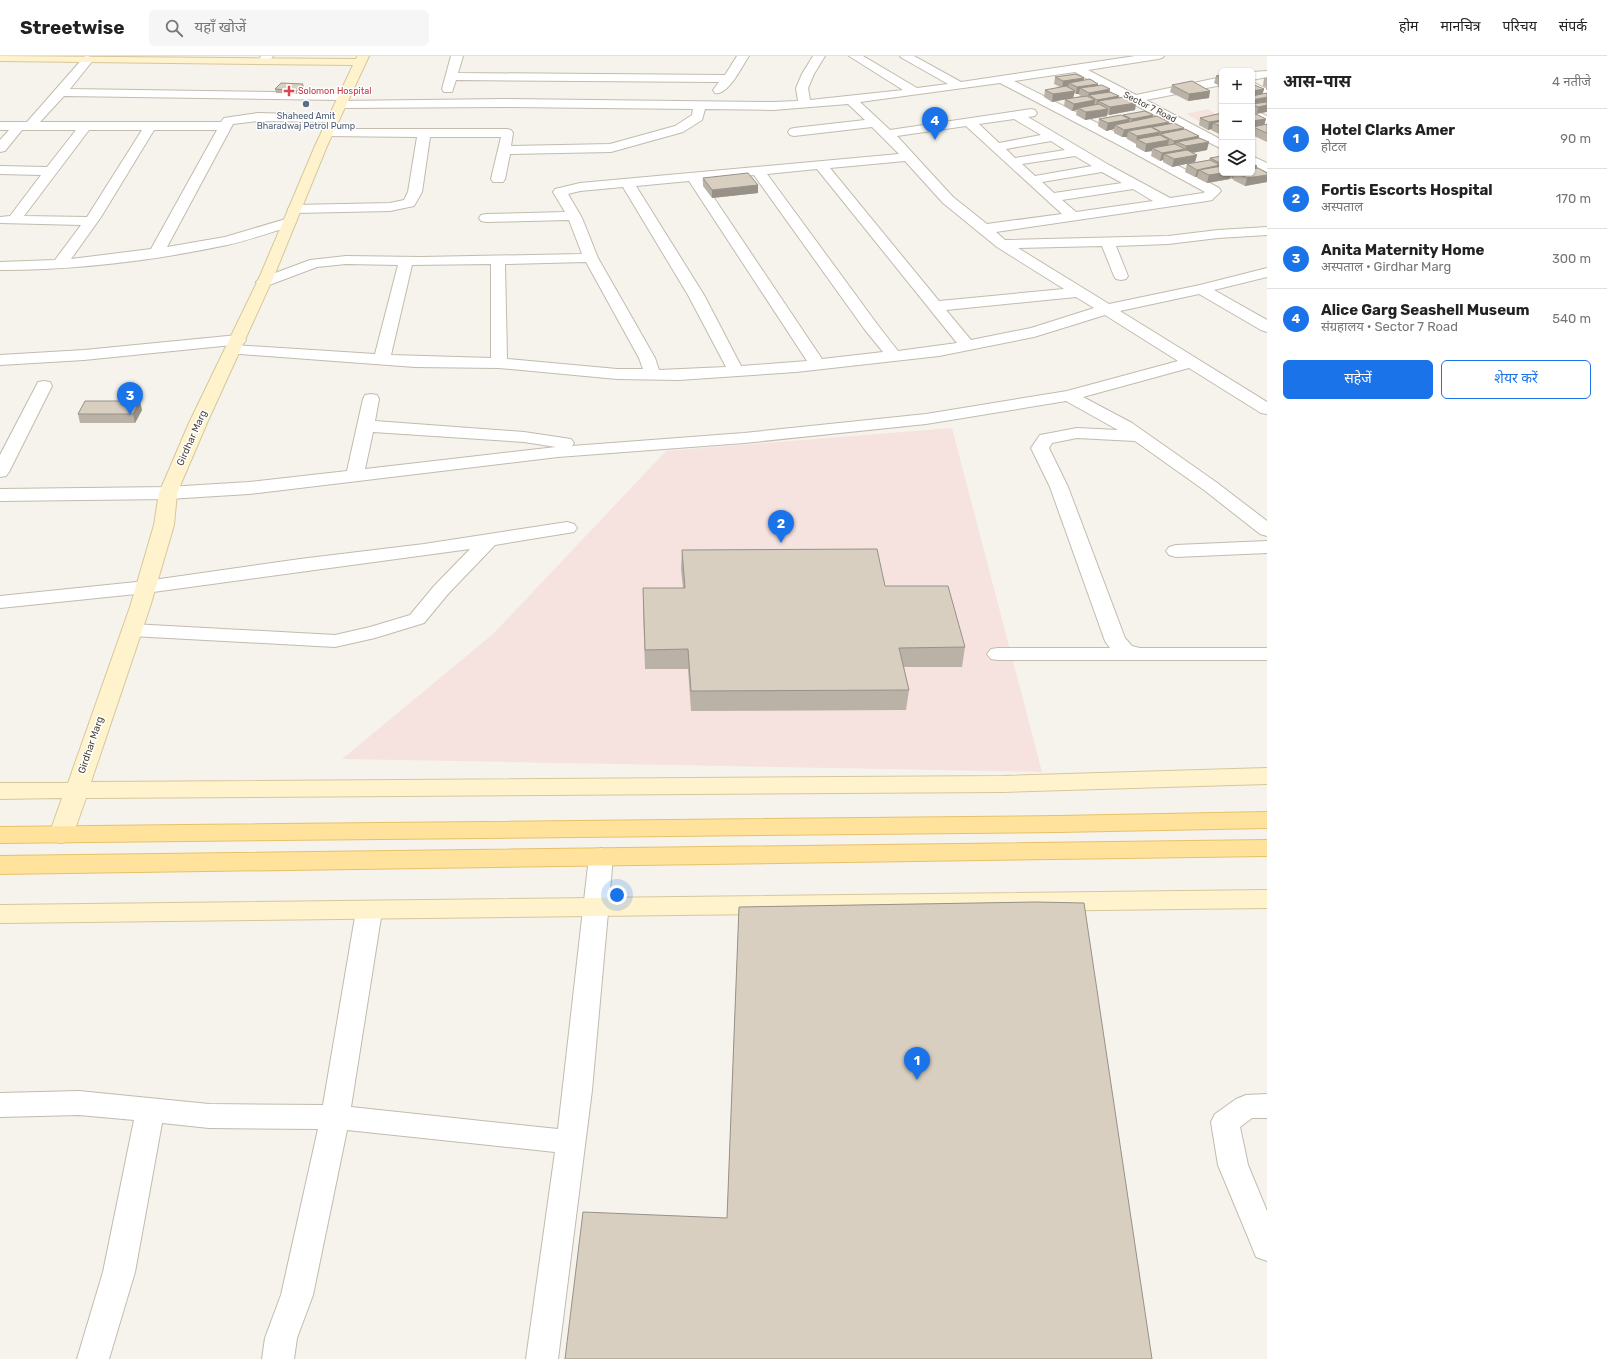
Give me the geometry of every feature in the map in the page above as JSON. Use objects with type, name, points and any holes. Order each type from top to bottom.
[{"type":"main road","points":[[0,835],[1267,820]]},
{"type":"main road","points":[[0,865],[1267,848]]},
{"type":"street","points":[[443,104],[457,56]]},
{"type":"street","points":[[504,150],[611,148],[679,129],[698,117],[703,105],[728,78],[743,56]]},
{"type":"street","points":[[805,104],[802,88],[808,74],[819,56]]},
{"type":"street","points":[[327,133],[424,133],[511,118],[703,105],[773,106],[851,100],[1078,69],[1138,57],[1158,56]]},
{"type":"street","points":[[858,58],[881,57]]},
{"type":"street","points":[[912,57],[959,85]]},
{"type":"street","points":[[0,58],[361,59]]},
{"type":"street","points":[[858,58],[915,92]]},
{"type":"street","points":[[0,148],[61,92],[88,59]]},
{"type":"street","name":"Girdhar Marg","points":[[61,835],[146,587],[164,525],[168,493],[198,423],[266,279],[327,133],[361,59]]},
{"type":"street","name":"Sector 7 Road","points":[[1078,69],[1219,142]]},
{"type":"street","points":[[1255,76],[1267,74]]},
{"type":"street","points":[[451,76],[728,78]]},
{"type":"street","points":[[984,229],[1207,197],[1214,191],[1002,79]]},
{"type":"street","points":[[1133,99],[1219,82]]},
{"type":"street","points":[[1196,86],[1215,95]]},
{"type":"street","points":[[1255,87],[1267,93]]},
{"type":"street","points":[[61,92],[443,104],[511,118]]},
{"type":"street","points":[[851,100],[887,134],[948,200],[1002,244],[1267,409]]},
{"type":"street","points":[[887,134],[1017,116],[1059,108]]},
{"type":"street","points":[[1255,114],[1267,120]]},
{"type":"street","points":[[1017,116],[1104,168],[1168,203]]},
{"type":"street","points":[[156,253],[228,121],[257,117],[334,118]]},
{"type":"street","points":[[498,179],[511,118]]},
{"type":"street","points":[[970,123],[1051,198],[1074,217]]},
{"type":"street","points":[[794,132],[876,124]]},
{"type":"street","points":[[7,220],[52,170],[86,125]]},
{"type":"street","points":[[59,265],[90,221],[151,125]]},
{"type":"street","points":[[0,126],[226,126]]},
{"type":"street","points":[[0,266],[59,265],[156,253],[227,241],[290,220],[390,207],[409,203],[415,192],[424,133]]},
{"type":"street","points":[[996,147],[1054,137]]},
{"type":"street","points":[[1013,162],[1079,152]]},
{"type":"street","points":[[653,375],[643,352],[591,258],[574,216],[560,192],[580,187],[909,157]]},
{"type":"street","points":[[1255,162],[1267,168]]},
{"type":"street","points":[[821,166],[967,345]]},
{"type":"street","points":[[1032,180],[1104,168]]},
{"type":"street","points":[[0,170],[52,170]]},
{"type":"street","points":[[758,171],[871,327],[894,356]]},
{"type":"street","points":[[693,177],[816,364]]},
{"type":"street","points":[[627,183],[696,295],[736,371]]},
{"type":"street","points":[[1051,198],[1135,185]]},
{"type":"street","points":[[486,218],[574,216]]},
{"type":"street","points":[[7,220],[90,221]]},
{"type":"street","points":[[1002,244],[1108,243],[1168,240],[1218,234],[1267,231]]},
{"type":"street","points":[[1108,243],[1121,276]]},
{"type":"street","points":[[266,279],[315,264],[346,260],[406,261],[591,258]]},
{"type":"street","points":[[498,260],[499,364]]},
{"type":"street","points":[[382,359],[406,261]]},
{"type":"street","points":[[0,360],[235,345],[283,352],[382,359],[499,364],[617,374],[679,375],[816,364],[939,351],[1034,332],[1108,309],[1201,289],[1258,279]]},
{"type":"street","points":[[1201,289],[1267,327]]},
{"type":"street","points":[[936,306],[1080,292]]},
{"type":"street","points":[[0,495],[168,493],[249,488],[558,452],[744,438],[926,419],[1068,396],[1192,362]]},
{"type":"street","points":[[0,472],[44,386]]},
{"type":"street","points":[[1068,396],[1126,427],[1210,486],[1267,530]]},
{"type":"street","points":[[355,475],[371,399]]},
{"type":"street","points":[[365,426],[524,437],[599,448]]},
{"type":"street","points":[[1138,436],[1077,433],[1046,439],[1040,448],[1058,487],[1115,641],[1126,650],[1139,654]]},
{"type":"street","points":[[0,602],[146,587],[567,528]]},
{"type":"street","points":[[132,630],[264,639],[335,641],[375,632],[417,619],[441,590],[489,540]]},
{"type":"street","points":[[1176,551],[1267,547]]},
{"type":"street","points":[[998,654],[1267,654]]},
{"type":"street","points":[[0,791],[1003,784],[1267,776]]},
{"type":"street","points":[[542,1359],[578,1090],[601,857]]},
{"type":"street","points":[[0,914],[369,911],[1267,899]]},
{"type":"street","points":[[278,1359],[281,1338],[297,1295],[335,1117],[369,911]]},
{"type":"street","points":[[0,1105],[79,1102],[209,1116],[335,1117],[571,1142]]},
{"type":"street","points":[[1267,1106],[1246,1107],[1225,1122],[1233,1165],[1267,1247]]},
{"type":"street","points":[[93,1359],[119,1272],[150,1110]]},
{"type":"shaded area","points":[[1208,109],[1219,116],[1219,118],[1199,121],[1186,114]]},
{"type":"shaded area","points":[[952,428],[1042,772],[342,759],[493,634],[666,451]]},
{"type":"building","points":[[1076,74],[1084,78],[1063,81],[1055,77]]},
{"type":"building","points":[[1090,79],[1098,84],[1077,87],[1069,83]]},
{"type":"building","points":[[1192,81],[1210,91],[1189,94],[1172,85]]},
{"type":"building","points":[[281,83],[303,84],[297,91],[275,89]]},
{"type":"building","points":[[1102,85],[1110,89],[1089,93],[1080,88]]},
{"type":"building","points":[[1255,85],[1264,89],[1255,90]]},
{"type":"building","points":[[1066,86],[1075,91],[1053,94],[1045,90]]},
{"type":"building","points":[[1110,92],[1119,96],[1097,100],[1089,95]]},
{"type":"building","points":[[1267,93],[1267,97],[1255,99],[1255,95]]},
{"type":"building","points":[[1087,96],[1095,100],[1074,104],[1065,99]]},
{"type":"building","points":[[1124,97],[1136,103],[1110,107],[1098,101]]},
{"type":"building","points":[[1267,102],[1267,105],[1258,107],[1255,106],[1255,104]]},
{"type":"building","points":[[1099,104],[1108,109],[1086,112],[1078,108]]},
{"type":"building","points":[[1145,111],[1153,115],[1132,119],[1123,115]]},
{"type":"building","points":[[1219,114],[1219,120],[1209,122],[1200,118]]},
{"type":"building","points":[[1256,114],[1266,119],[1255,121]]},
{"type":"building","points":[[1121,115],[1130,119],[1108,123],[1099,119]]},
{"type":"building","points":[[1157,116],[1169,122],[1124,130],[1115,125]]},
{"type":"building","points":[[1219,122],[1219,126],[1213,123]]},
{"type":"building","points":[[1174,123],[1184,128],[1161,132],[1152,127]]},
{"type":"building","points":[[1267,124],[1267,133],[1255,128],[1255,127]]},
{"type":"building","points":[[1151,127],[1160,132],[1137,136],[1128,131]]},
{"type":"building","points":[[1185,129],[1199,136],[1174,141],[1160,134]]},
{"type":"building","points":[[1160,135],[1169,140],[1146,144],[1137,139]]},
{"type":"building","points":[[1199,138],[1209,142],[1186,146],[1177,142]]},
{"type":"building","points":[[1175,144],[1185,149],[1162,153],[1152,148]]},
{"type":"building","points":[[1187,150],[1197,155],[1174,159],[1164,154]]},
{"type":"building","points":[[1219,156],[1219,162],[1210,158]]},
{"type":"building","points":[[1210,160],[1219,165],[1197,170],[1187,164]]},
{"type":"building","points":[[1219,167],[1219,173],[1209,175],[1199,170]]},
{"type":"building","points":[[1255,168],[1258,168],[1267,173],[1267,175],[1247,178],[1243,176],[1255,176]]},
{"type":"building","points":[[748,173],[758,185],[712,190],[703,178]]},
{"type":"building","points":[[85,401],[140,401],[133,414],[78,414]]},
{"type":"building","points":[[877,549],[885,586],[948,586],[965,647],[899,648],[909,690],[691,691],[688,649],[645,650],[643,588],[685,588],[682,550]]},
{"type":"building","points":[[1036,902],[1084,903],[1152,1359],[565,1359],[583,1212],[727,1218],[739,907]]},
{"type":"place","name":"Solomon Hospital","points":[[289,91]]},
{"type":"place","name":"Shaheed Amit Bharadwaj Petrol Pump","points":[[306,104]]},
{"type":"place","name":"Alice Garg Seashell Museum","points":[[935,140]]},
{"type":"place","name":"Anita Maternity Home","points":[[130,415]]},
{"type":"place","name":"Fortis Escorts Hospital","points":[[781,543]]},
{"type":"place","name":"Hotel Clarks Amer","points":[[917,1080]]}]
